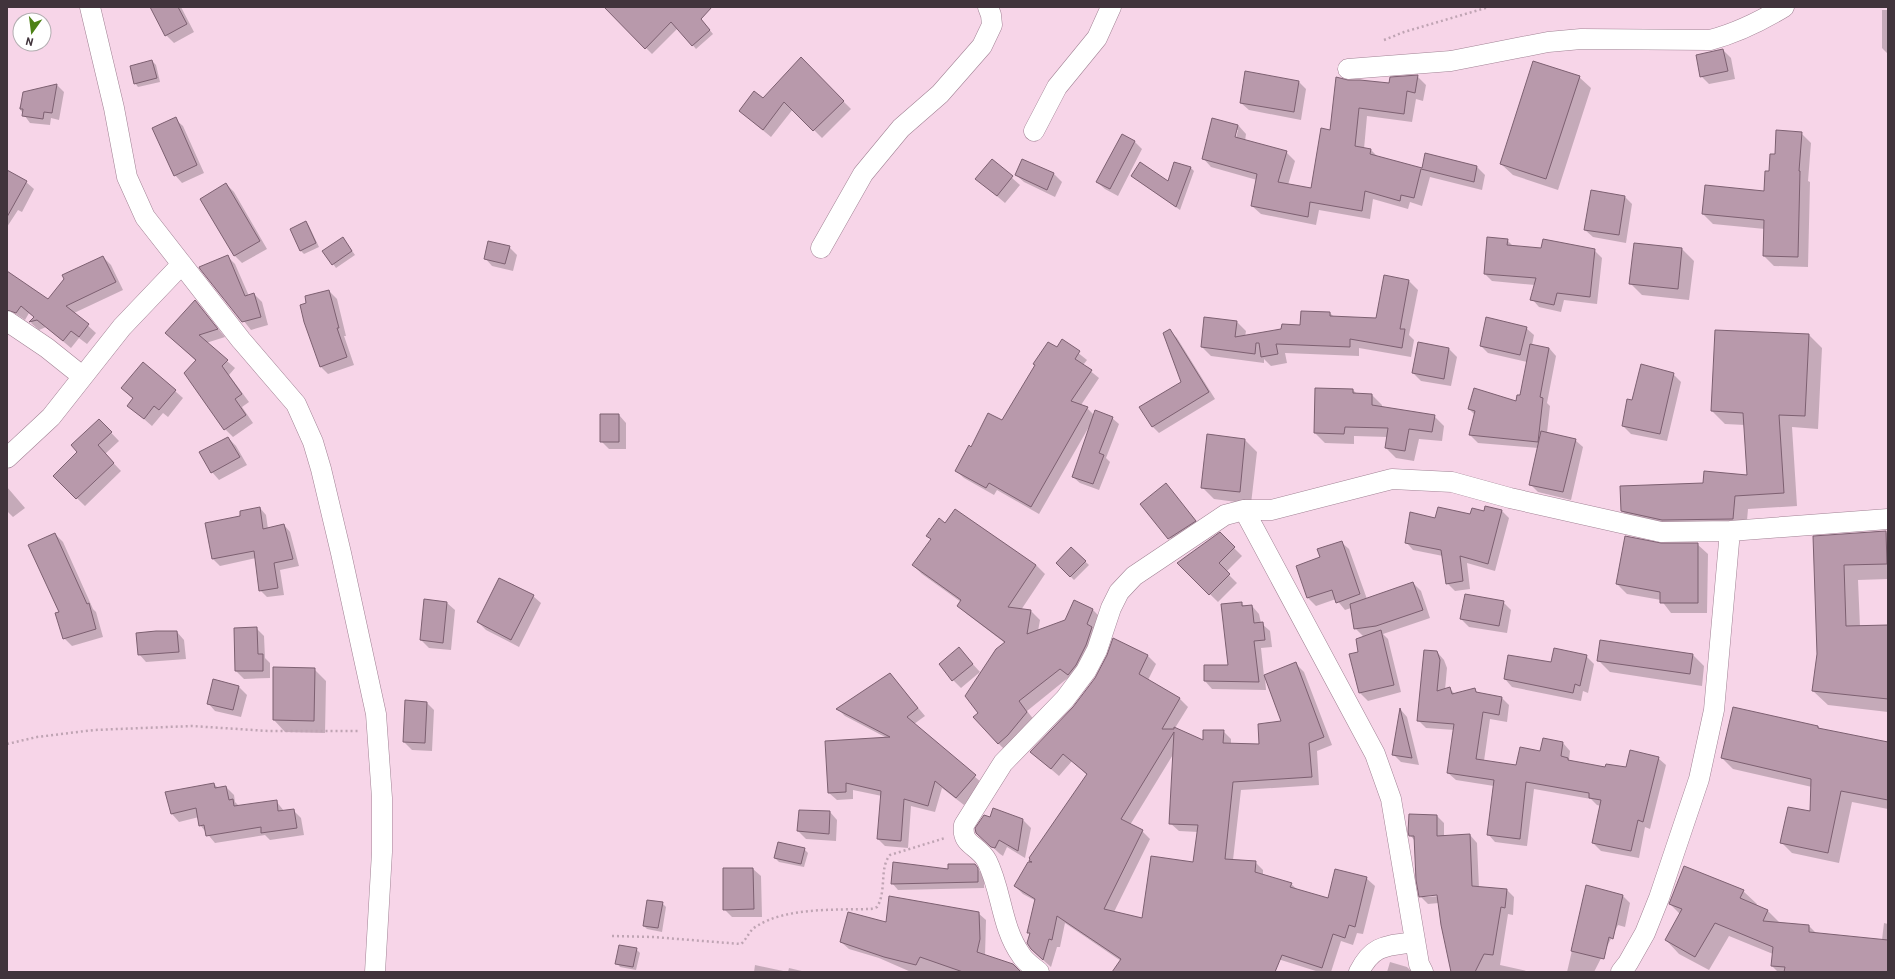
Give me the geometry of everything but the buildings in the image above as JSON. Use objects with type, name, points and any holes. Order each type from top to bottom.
[{"type":"street","points":[[90,7],[114,108],[127,177],[145,217],[240,340],[296,404],[311,436],[321,469],[373,695],[377,731],[382,798],[382,852],[375,972]]},
{"type":"street","points":[[821,248],[863,174],[901,128],[940,94],[982,46],[990,33],[993,20],[988,7]]},
{"type":"street","points":[[1034,131],[1057,87],[1097,38],[1111,7]]},
{"type":"street","points":[[1348,69],[1451,61],[1548,42],[1581,40],[1710,40],[1729,35],[1764,19],[1784,7]]},
{"type":"street","points":[[7,458],[51,417],[122,327],[182,264]]},
{"type":"street","points":[[7,321],[47,348],[82,376]]},
{"type":"street","points":[[1039,972],[1021,956],[1012,940],[992,872],[986,859],[977,848],[967,841],[963,834],[964,824],[1003,763],[1064,699],[1086,671],[1097,650],[1111,608],[1119,592],[1134,576],[1226,515],[1244,510],[1271,510],[1358,486],[1392,479],[1400,479],[1452,482],[1510,498],[1661,532],[1730,531],[1888,519]]},
{"type":"street","points":[[1244,510],[1375,754],[1391,799],[1415,942],[1423,972]]},
{"type":"street","points":[[1621,972],[1628,963],[1645,932],[1659,898],[1699,780],[1714,710],[1730,531]]},
{"type":"street","points":[[1359,972],[1364,962],[1374,951],[1392,945],[1415,942]]},
{"type":"path","points":[[1384,40],[1404,32],[1489,7]]},
{"type":"path","points":[[7,744],[37,737],[94,730],[184,727],[268,731],[377,731]]},
{"type":"path","points":[[612,936],[653,937],[741,944],[746,940],[749,932],[757,925],[793,913],[871,909],[877,907],[880,902],[884,881],[884,866],[890,855],[932,840],[963,834]]}]
